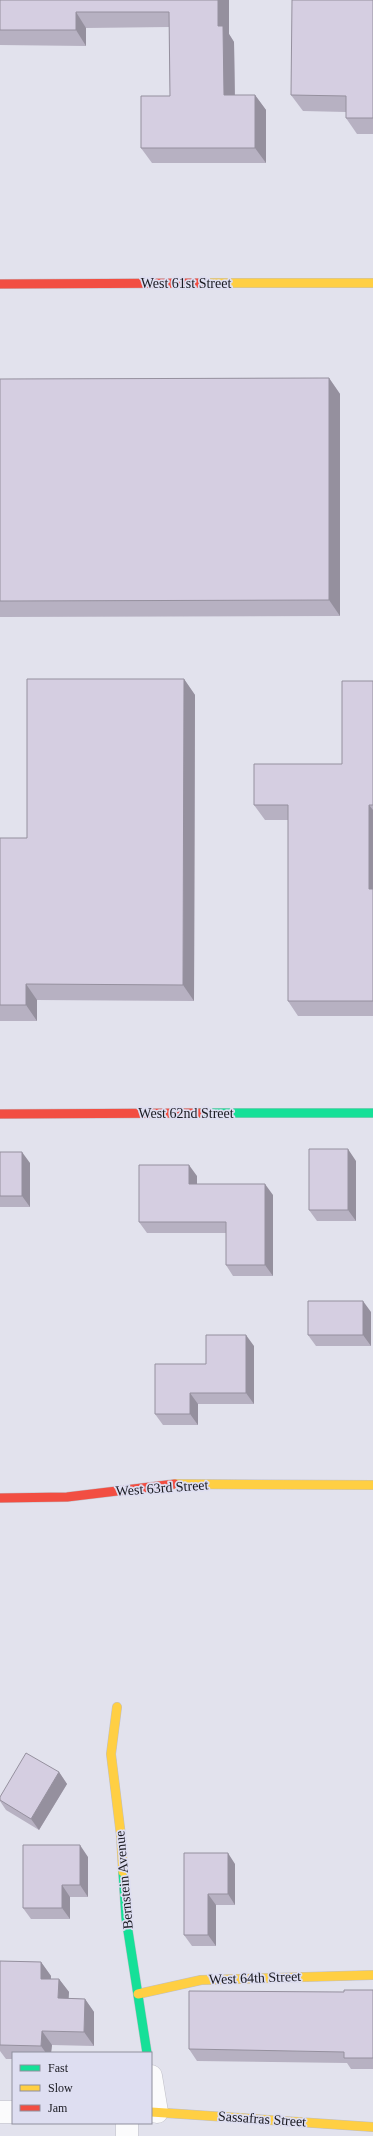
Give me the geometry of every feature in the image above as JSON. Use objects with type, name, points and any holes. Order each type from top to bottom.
[{"type":"street","name":"West 61st Street","points":[[0,284],[373,282]]},
{"type":"street","name":"West 62nd Street","points":[[0,1114],[373,1113]]},
{"type":"street","name":"West 63rd Street","points":[[0,1498],[67,1497],[187,1483],[373,1485]]},
{"type":"street","name":"Bernstein Avenue","points":[[117,1707],[110,1754],[121,1836],[126,1918],[147,2052]]},
{"type":"street","name":"West 64th Street","points":[[138,1994],[202,1980],[373,1975]]},
{"type":"street","points":[[152,2088],[154,2112]]},
{"type":"street","points":[[0,2112],[12,2112]]},
{"type":"street","name":"Sassafras Street","points":[[154,2112],[373,2127]]},
{"type":"street","points":[[127,2124],[127,2136]]},
{"type":"building","points":[[0,0],[218,0],[218,26],[223,26],[224,95],[255,95],[255,148],[141,148],[141,96],[170,96],[169,12],[76,12],[76,30],[0,30]]},
{"type":"building","points":[[292,0],[373,0],[373,118],[346,118],[346,96],[291,95]]},
{"type":"building","points":[[329,378],[329,600],[0,601],[0,379]]},
{"type":"building","points":[[27,679],[184,679],[183,985],[26,984],[26,1005],[0,1005],[0,838],[27,838]]},
{"type":"building","points":[[342,681],[373,681],[373,805],[369,805],[369,889],[373,889],[373,1001],[288,1001],[288,805],[254,805],[254,764],[342,764]]},
{"type":"building","points":[[309,1149],[348,1149],[348,1210],[309,1210]]},
{"type":"building","points":[[0,1152],[22,1152],[22,1196],[0,1196]]},
{"type":"building","points":[[139,1165],[189,1165],[189,1184],[265,1184],[265,1265],[226,1265],[226,1222],[139,1222]]},
{"type":"building","points":[[308,1301],[363,1301],[363,1335],[308,1335]]},
{"type":"building","points":[[206,1335],[246,1335],[246,1393],[190,1393],[190,1414],[155,1414],[155,1364],[206,1364]]},
{"type":"building","points":[[26,1753],[59,1772],[31,1819],[0,1800],[0,1797]]},
{"type":"building","points":[[23,1845],[80,1845],[80,1885],[62,1885],[62,1908],[23,1908]]},
{"type":"building","points":[[184,1853],[228,1853],[228,1894],[208,1894],[208,1935],[184,1935]]},
{"type":"building","points":[[0,1961],[41,1962],[41,1979],[59,1979],[58,1998],[85,1999],[84,2032],[42,2031],[41,2046],[0,2045]]},
{"type":"building","points":[[344,1990],[373,1990],[373,2058],[344,2058],[344,2052],[189,2049],[189,1991],[344,1992]]},
{"type":"traffic: fast","points":[[200,1113],[373,1113]]},
{"type":"traffic: fast","points":[[123,1872],[126,1918],[147,2052]]},
{"type":"traffic: slow","points":[[207,283],[373,283]]},
{"type":"traffic: slow","points":[[175,1484],[373,1485]]},
{"type":"traffic: slow","points":[[117,1707],[111,1754],[121,1836],[123,1872]]},
{"type":"traffic: slow","points":[[138,1994],[201,1980],[373,1975]]},
{"type":"traffic: slow","points":[[152,2112],[373,2127]]},
{"type":"traffic: jam","points":[[0,284],[207,283]]},
{"type":"traffic: jam","points":[[0,1114],[200,1113]]},
{"type":"traffic: jam","points":[[0,1498],[67,1497],[175,1484]]}]
